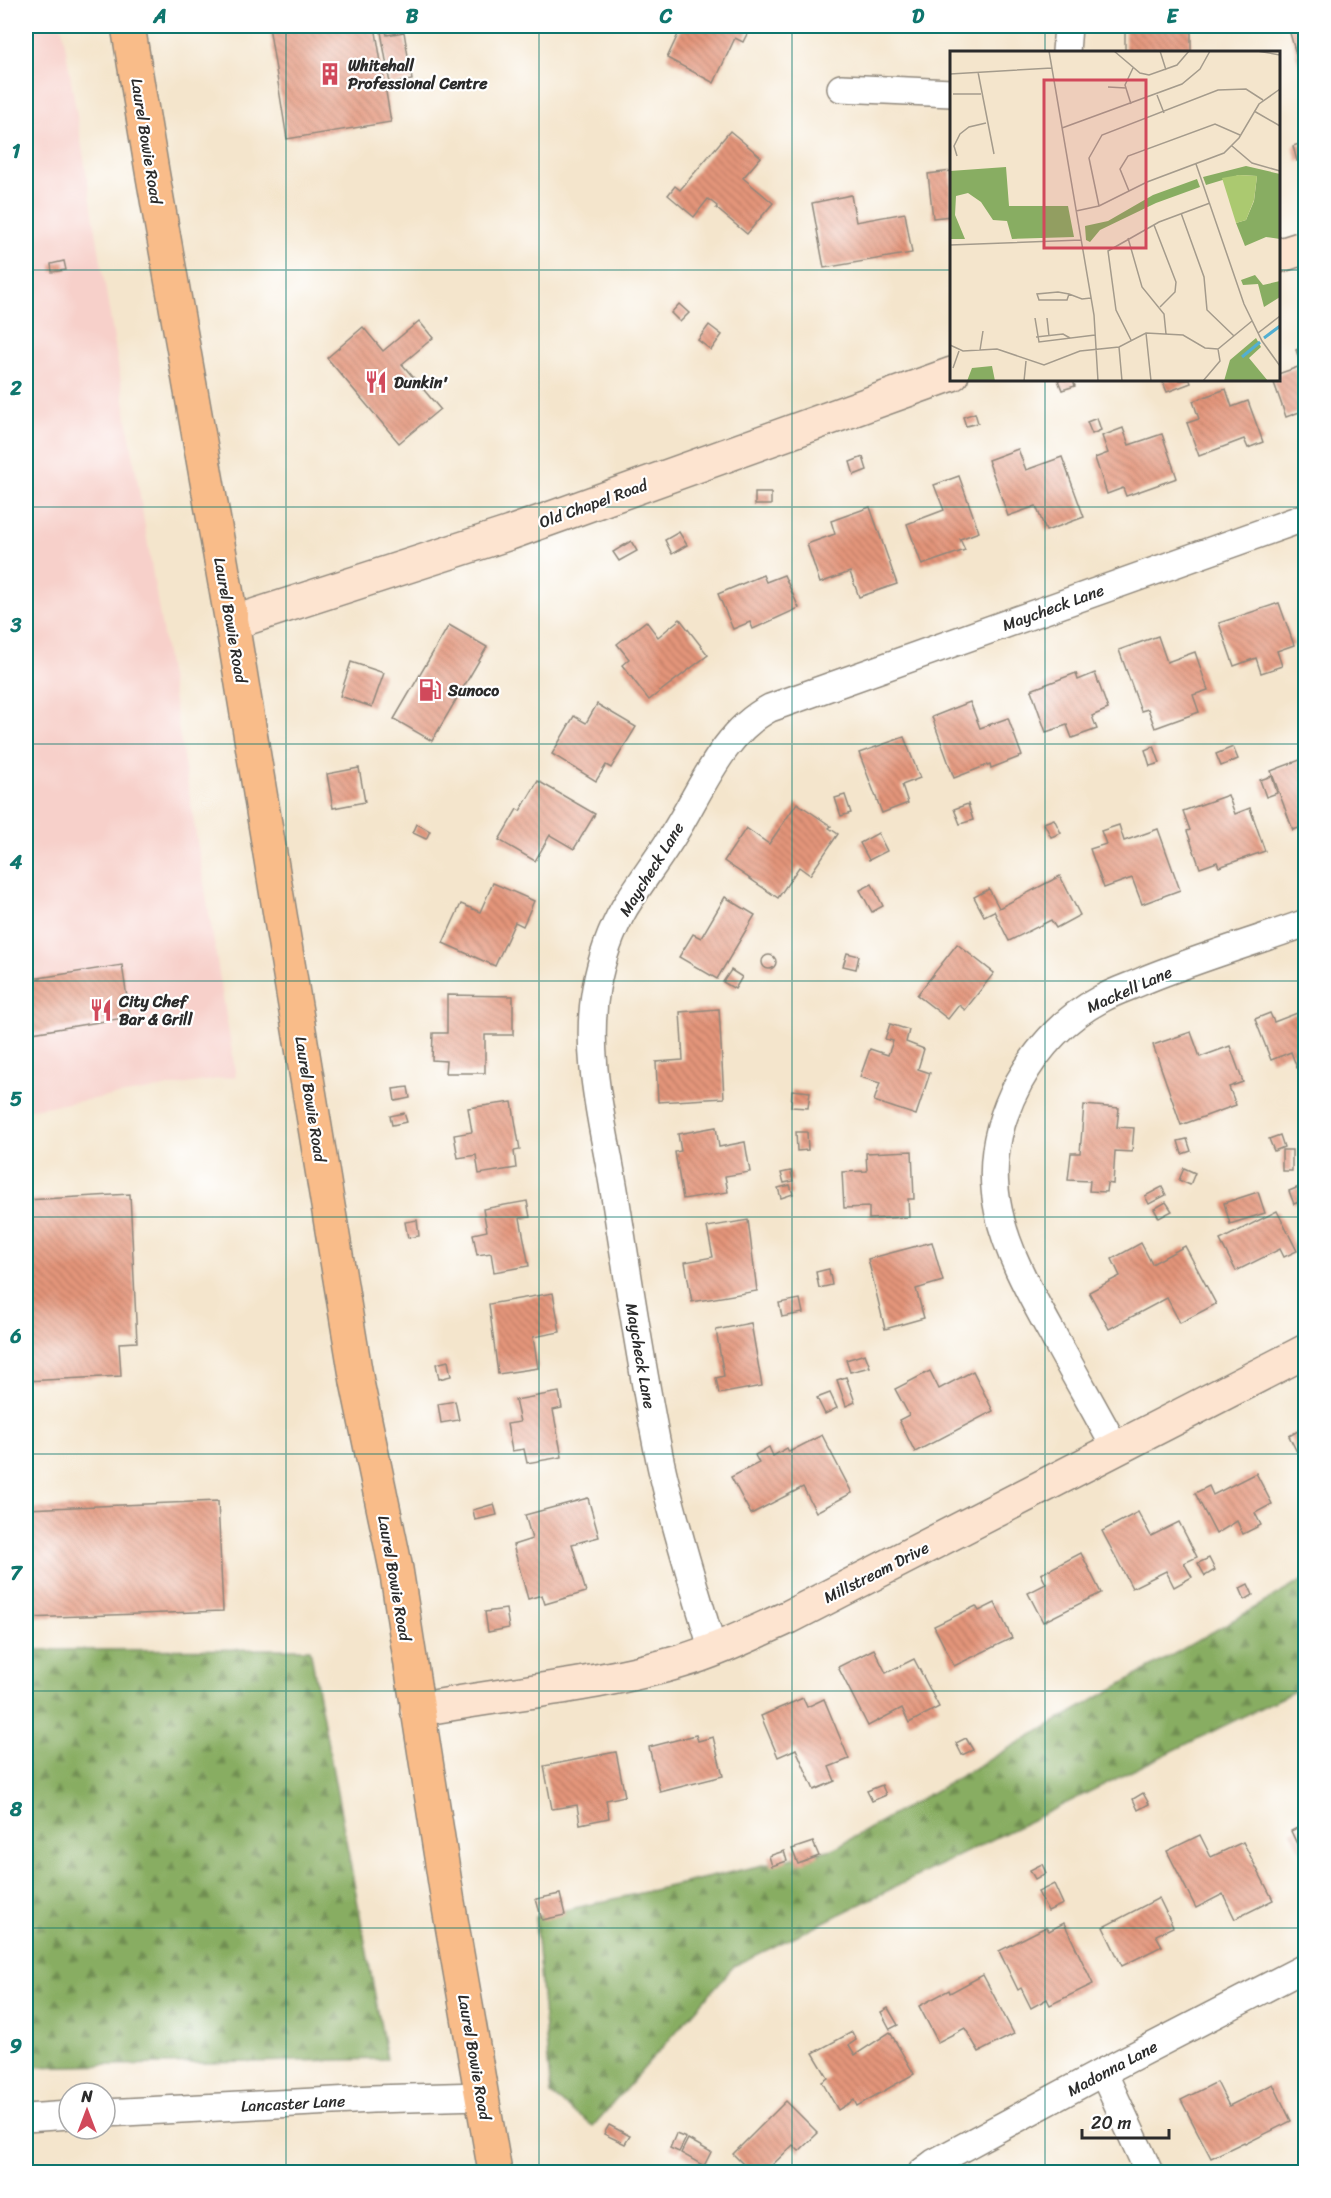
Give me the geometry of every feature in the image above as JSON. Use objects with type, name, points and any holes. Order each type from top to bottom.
[{"type":"main road","name":"Laurel Bowie Road","points":[[128,26],[153,182],[232,623],[357,1382],[396,1569],[417,1710],[495,2172]]},
{"type":"street","points":[[1066,51],[1068,26]]},
{"type":"street","points":[[841,88],[950,93]]},
{"type":"street","points":[[1280,255],[1305,247]]},
{"type":"street","name":"Old Chapel Road","points":[[232,623],[510,533],[950,374]]},
{"type":"street","name":"Maycheck Lane","points":[[713,1651],[662,1468],[593,1065],[593,1017],[596,988],[603,960],[624,909],[662,855],[712,768],[731,740],[745,724],[758,715],[792,700],[1305,517]]},
{"type":"street","name":"Mackell Lane","points":[[1116,1449],[1019,1275],[1005,1237],[995,1189],[994,1163],[1003,1116],[1026,1069],[1039,1050],[1054,1033],[1085,1008],[1102,998],[1173,969],[1305,923]]},
{"type":"street","name":"Millstream Drive","points":[[417,1710],[616,1677],[677,1663],[713,1651],[789,1617],[1305,1351]]},
{"type":"street","name":"Madonna Lane","points":[[922,2172],[934,2163],[1103,2072],[1305,1967]]},
{"type":"street","points":[[1103,2072],[1149,2172]]},
{"type":"street","name":"Lancaster Lane","points":[[117,2112],[372,2099],[482,2096]]},
{"type":"street","points":[[26,2118],[57,2116]]},
{"type":"shaded area","points":[[26,26],[62,26],[236,1076],[26,1110]]},
{"type":"green space","points":[[1305,1579],[1305,1686],[734,1966],[593,2126],[551,2095],[535,1917],[833,1849]]},
{"type":"green space","points":[[310,1649],[387,2059],[26,2067],[26,1650]]},
{"type":"building","name":"Whitehall Professional Centre","points":[[269,26],[375,26],[391,122],[287,139]]},
{"type":"building","points":[[380,26],[385,26],[387,35],[404,32],[412,80],[390,84]]},
{"type":"building","points":[[682,26],[751,26],[743,42],[735,38],[714,83],[667,58]]},
{"type":"building","points":[[1125,26],[1191,26],[1191,51],[1125,51]]},
{"type":"building","points":[[1288,26],[1305,26],[1305,79],[1303,79]]},
{"type":"building","points":[[730,131],[761,157],[743,178],[773,203],[747,234],[708,199],[694,217],[668,195],[675,186],[680,190]]},
{"type":"building","points":[[1305,142],[1305,158],[1297,161],[1293,146]]},
{"type":"building","points":[[950,171],[950,216],[933,218],[928,174]]},
{"type":"building","points":[[851,195],[856,222],[905,213],[912,253],[824,268],[812,203]]},
{"type":"building","points":[[64,261],[66,270],[52,272],[51,264]]},
{"type":"building","points":[[679,304],[689,313],[680,322],[671,313]]},
{"type":"building","points":[[419,321],[433,338],[402,364],[440,409],[399,443],[327,358],[363,327],[383,351]]},
{"type":"building","points":[[709,325],[722,335],[711,350],[698,340]]},
{"type":"building","points":[[1305,346],[1305,410],[1286,417],[1273,381],[1280,381],[1280,373],[1301,364],[1296,350]]},
{"type":"building","points":[[1058,381],[1073,381],[1075,386],[1062,390]]},
{"type":"building","points":[[1162,381],[1190,381],[1191,383],[1167,392]]},
{"type":"building","points":[[1226,389],[1232,407],[1248,401],[1263,442],[1248,448],[1244,439],[1199,456],[1187,423],[1199,419],[1193,401]]},
{"type":"building","points":[[975,413],[978,423],[966,426],[963,417]]},
{"type":"building","points":[[1097,418],[1101,430],[1092,434],[1087,422]]},
{"type":"building","points":[[1123,428],[1129,445],[1162,434],[1177,478],[1126,496],[1123,488],[1107,494],[1095,458],[1108,453],[1102,436]]},
{"type":"building","points":[[1018,449],[1026,470],[1062,457],[1084,517],[1046,531],[1036,506],[1008,516],[988,460]]},
{"type":"building","points":[[863,457],[867,470],[854,475],[850,462]]},
{"type":"building","points":[[959,476],[979,532],[960,539],[965,550],[922,565],[907,524],[944,510],[934,485]]},
{"type":"building","points":[[755,493],[771,493],[771,505],[755,505]]},
{"type":"building","points":[[870,507],[897,584],[859,597],[850,572],[820,583],[807,544],[835,534],[831,521]]},
{"type":"building","points":[[679,532],[687,545],[672,554],[665,540]]},
{"type":"building","points":[[631,541],[637,551],[619,561],[613,552]]},
{"type":"building","points":[[763,575],[766,582],[784,575],[799,608],[753,629],[750,622],[733,629],[718,594]]},
{"type":"building","points":[[1279,603],[1294,645],[1277,651],[1282,666],[1261,673],[1256,658],[1234,666],[1219,623]]},
{"type":"building","points":[[680,619],[708,655],[649,700],[622,665],[629,659],[617,644],[646,621],[658,637]]},
{"type":"building","points":[[449,625],[487,647],[432,741],[394,719]]},
{"type":"building","points":[[1158,636],[1167,662],[1195,652],[1208,690],[1193,695],[1199,712],[1155,728],[1148,709],[1141,711],[1119,650]]},
{"type":"building","points":[[351,662],[384,673],[372,707],[340,696]]},
{"type":"building","points":[[1076,673],[1078,680],[1095,673],[1108,709],[1092,716],[1097,729],[1072,738],[1067,725],[1046,732],[1031,690]]},
{"type":"building","points":[[970,702],[980,728],[1008,718],[1022,756],[991,768],[990,764],[954,778],[932,717]]},
{"type":"building","points":[[597,704],[636,727],[611,768],[606,765],[596,781],[552,754],[574,716],[586,723]]},
{"type":"building","points":[[904,737],[920,778],[902,785],[908,803],[882,813],[859,753]]},
{"type":"building","points":[[1154,746],[1160,763],[1150,766],[1145,750]]},
{"type":"building","points":[[1233,747],[1238,759],[1221,766],[1216,754]]},
{"type":"building","points":[[1305,758],[1305,826],[1293,830],[1271,771]]},
{"type":"building","points":[[359,768],[365,802],[333,808],[327,774]]},
{"type":"building","points":[[1272,776],[1277,793],[1266,797],[1260,780]]},
{"type":"building","points":[[538,781],[595,814],[574,849],[550,835],[535,861],[499,840],[517,809],[520,811]]},
{"type":"building","points":[[845,795],[851,813],[841,816],[835,798]]},
{"type":"building","points":[[1228,795],[1235,814],[1250,808],[1265,851],[1219,867],[1217,862],[1200,868],[1187,831],[1190,830],[1183,811]]},
{"type":"building","points":[[797,803],[831,826],[829,828],[838,834],[810,875],[799,867],[778,898],[724,861],[746,828],[769,844]]},
{"type":"building","points":[[968,804],[973,820],[960,824],[954,809]]},
{"type":"building","points":[[1054,819],[1061,833],[1051,837],[1044,823]]},
{"type":"building","points":[[417,824],[430,831],[426,839],[413,833]]},
{"type":"building","points":[[1119,825],[1124,841],[1158,829],[1180,890],[1142,904],[1132,878],[1104,888],[1090,849],[1106,844],[1101,831]]},
{"type":"building","points":[[878,833],[887,851],[869,860],[860,843]]},
{"type":"building","points":[[1060,876],[1080,915],[1056,928],[1051,920],[1009,941],[994,911],[984,916],[974,897],[989,889],[999,908]]},
{"type":"building","points":[[493,883],[534,901],[523,926],[515,922],[495,966],[443,943],[461,904],[480,912]]},
{"type":"building","points":[[872,884],[883,906],[872,912],[860,890]]},
{"type":"building","points":[[725,897],[755,915],[717,979],[679,957],[693,934],[701,938]]},
{"type":"building","points":[[957,944],[994,973],[965,1010],[959,1005],[948,1019],[917,995]]},
{"type":"building","points":[[847,953],[859,956],[856,969],[843,966]]},
{"type":"building","points":[[769,955],[774,957],[776,962],[774,967],[769,969],[764,967],[762,962],[764,957]]},
{"type":"building","points":[[122,965],[130,1017],[26,1034],[26,980]]},
{"type":"building","points":[[731,970],[742,977],[735,989],[723,982]]},
{"type":"building","points":[[447,995],[513,996],[513,1035],[485,1035],[485,1073],[445,1073],[446,1061],[432,1060],[433,1033],[447,1033]]},
{"type":"building","points":[[719,1009],[724,1098],[658,1102],[656,1062],[683,1060],[680,1012]]},
{"type":"building","points":[[1305,1010],[1305,1064],[1297,1068],[1291,1052],[1271,1060],[1255,1019],[1270,1013],[1274,1022]]},
{"type":"building","points":[[890,1024],[909,1030],[906,1042],[924,1049],[918,1069],[930,1073],[916,1115],[874,1101],[880,1083],[860,1077],[870,1049],[888,1055],[893,1041],[885,1039]]},
{"type":"building","points":[[1191,1032],[1200,1057],[1230,1046],[1243,1082],[1229,1087],[1236,1105],[1181,1125],[1153,1045]]},
{"type":"building","points":[[408,1087],[410,1098],[395,1101],[393,1089]]},
{"type":"building","points":[[792,1090],[810,1092],[808,1108],[791,1107]]},
{"type":"building","points":[[512,1102],[520,1150],[514,1151],[516,1168],[479,1174],[476,1155],[458,1158],[454,1135],[472,1132],[468,1108]]},
{"type":"building","points":[[1084,1105],[1119,1108],[1117,1127],[1134,1128],[1132,1152],[1115,1151],[1113,1184],[1107,1183],[1106,1192],[1089,1191],[1090,1181],[1068,1180],[1071,1153],[1080,1153]]},
{"type":"building","points":[[404,1113],[407,1122],[392,1125],[390,1116]]},
{"type":"building","points":[[716,1127],[719,1147],[745,1142],[750,1172],[725,1176],[728,1192],[683,1199],[675,1152],[681,1151],[678,1134]]},
{"type":"building","points":[[796,1132],[807,1132],[808,1150],[797,1151]]},
{"type":"building","points":[[1280,1135],[1284,1147],[1274,1151],[1269,1139]]},
{"type":"building","points":[[1187,1139],[1191,1151],[1182,1154],[1178,1141]]},
{"type":"building","points":[[1282,1150],[1292,1150],[1292,1171],[1282,1171]]},
{"type":"building","points":[[912,1151],[914,1199],[908,1199],[909,1217],[869,1219],[869,1207],[844,1208],[842,1172],[867,1171],[866,1153]]},
{"type":"building","points":[[1184,1168],[1195,1173],[1190,1185],[1179,1180]]},
{"type":"building","points":[[791,1171],[793,1181],[784,1183],[781,1173]]},
{"type":"building","points":[[790,1185],[793,1194],[781,1198],[778,1188]]},
{"type":"building","points":[[1162,1187],[1166,1195],[1149,1204],[1145,1196]]},
{"type":"building","points":[[1299,1187],[1304,1200],[1294,1204],[1289,1191]]},
{"type":"building","points":[[1258,1192],[1265,1213],[1230,1224],[1224,1203]]},
{"type":"building","points":[[130,1194],[137,1342],[119,1343],[121,1376],[26,1381],[26,1200]]},
{"type":"building","points":[[527,1201],[530,1217],[520,1218],[529,1266],[494,1272],[491,1253],[477,1255],[473,1234],[487,1231],[483,1209]]},
{"type":"building","points":[[1166,1202],[1172,1211],[1159,1218],[1154,1209]]},
{"type":"building","points":[[1277,1211],[1297,1251],[1284,1257],[1280,1249],[1236,1271],[1220,1240]]},
{"type":"building","points":[[417,1220],[419,1236],[408,1238],[405,1222]]},
{"type":"building","points":[[748,1220],[757,1291],[692,1302],[685,1262],[713,1257],[707,1227]]},
{"type":"building","points":[[932,1242],[943,1281],[916,1289],[924,1318],[885,1329],[868,1259]]},
{"type":"building","points":[[1141,1243],[1152,1264],[1185,1246],[1216,1304],[1180,1323],[1167,1298],[1109,1329],[1089,1292],[1120,1276],[1112,1259]]},
{"type":"building","points":[[829,1269],[832,1285],[819,1288],[816,1272]]},
{"type":"building","points":[[553,1293],[560,1332],[533,1337],[538,1368],[498,1374],[489,1304]]},
{"type":"building","points":[[800,1299],[803,1313],[782,1317],[779,1303]]},
{"type":"building","points":[[751,1323],[762,1386],[719,1394],[716,1378],[724,1376],[716,1330]]},
{"type":"building","points":[[865,1354],[870,1367],[850,1372],[846,1360]]},
{"type":"building","points":[[448,1361],[451,1376],[439,1379],[436,1364]]},
{"type":"building","points":[[930,1371],[939,1389],[973,1371],[993,1411],[915,1452],[899,1420],[909,1415],[895,1389]]},
{"type":"building","points":[[846,1377],[855,1402],[846,1406],[837,1380]]},
{"type":"building","points":[[559,1392],[562,1408],[553,1410],[562,1457],[527,1463],[524,1449],[512,1451],[507,1424],[520,1422],[515,1400]]},
{"type":"building","points":[[830,1393],[837,1408],[825,1414],[817,1398]]},
{"type":"building","points":[[455,1401],[459,1420],[441,1423],[438,1404]]},
{"type":"building","points":[[1305,1427],[1305,1468],[1289,1436]]},
{"type":"building","points":[[822,1435],[852,1493],[816,1512],[803,1487],[751,1514],[731,1477],[759,1463],[755,1455],[769,1447],[773,1456],[787,1448],[789,1452]]},
{"type":"building","points":[[1256,1473],[1272,1504],[1255,1513],[1261,1525],[1243,1534],[1237,1521],[1216,1534],[1195,1493],[1209,1486],[1213,1495]]},
{"type":"building","points":[[588,1498],[599,1537],[572,1544],[586,1592],[545,1604],[542,1595],[528,1599],[513,1545],[532,1539],[525,1515]]},
{"type":"building","points":[[218,1501],[223,1611],[26,1618],[26,1509]]},
{"type":"building","points":[[494,1504],[497,1515],[475,1520],[473,1510]]},
{"type":"building","points":[[1138,1512],[1151,1536],[1179,1522],[1197,1557],[1184,1563],[1192,1577],[1174,1587],[1166,1571],[1132,1588],[1102,1531]]},
{"type":"building","points":[[1081,1553],[1101,1593],[1043,1622],[1028,1593],[1046,1584],[1041,1574]]},
{"type":"building","points":[[1209,1558],[1215,1570],[1205,1576],[1198,1563]]},
{"type":"building","points":[[1248,1584],[1253,1595],[1245,1600],[1240,1588]]},
{"type":"building","points":[[995,1603],[1012,1638],[954,1666],[934,1626],[976,1606],[979,1611]]},
{"type":"building","points":[[506,1609],[509,1628],[488,1632],[485,1612]]},
{"type":"building","points":[[874,1649],[886,1673],[914,1659],[939,1707],[909,1723],[902,1708],[868,1726],[838,1667]]},
{"type":"building","points":[[803,1698],[807,1707],[824,1699],[849,1759],[829,1767],[835,1781],[814,1790],[796,1749],[778,1757],[761,1716]]},
{"type":"building","points":[[696,1735],[698,1741],[713,1737],[723,1776],[660,1792],[649,1747]]},
{"type":"building","points":[[966,1738],[973,1750],[962,1755],[956,1743]]},
{"type":"building","points":[[616,1752],[625,1796],[606,1800],[609,1818],[580,1824],[577,1805],[552,1809],[544,1766]]},
{"type":"building","points":[[882,1785],[886,1795],[872,1801],[867,1791]]},
{"type":"building","points":[[1143,1793],[1149,1804],[1138,1810],[1133,1799]]},
{"type":"building","points":[[1305,1824],[1305,1861],[1291,1831]]},
{"type":"building","points":[[1200,1835],[1211,1857],[1243,1842],[1273,1900],[1235,1919],[1223,1894],[1196,1908],[1167,1851]]},
{"type":"building","points":[[813,1842],[819,1856],[798,1864],[792,1849]]},
{"type":"building","points":[[784,1851],[787,1861],[772,1866],[769,1856]]},
{"type":"building","points":[[1042,1864],[1046,1873],[1035,1879],[1030,1870]]},
{"type":"building","points":[[1054,1884],[1063,1904],[1048,1911],[1038,1892]]},
{"type":"building","points":[[560,1894],[565,1915],[542,1920],[536,1899]]},
{"type":"building","points":[[1159,1898],[1173,1927],[1156,1935],[1162,1946],[1122,1966],[1103,1927]]},
{"type":"building","points":[[1064,1923],[1093,1984],[1050,2005],[1047,1999],[1031,2008],[1021,1988],[1018,1990],[999,1951],[1046,1927],[1049,1931]]},
{"type":"building","points":[[983,1975],[1014,2034],[979,2052],[965,2028],[938,2042],[919,2006],[949,1990],[950,1993]]},
{"type":"building","points":[[888,2008],[898,2025],[890,2029],[881,2012]]},
{"type":"building","points":[[852,2032],[856,2040],[849,2045],[855,2055],[890,2032],[914,2074],[857,2106],[854,2100],[838,2110],[822,2082],[828,2078],[813,2053]]},
{"type":"building","points":[[1217,2082],[1229,2106],[1273,2084],[1291,2121],[1211,2158],[1181,2100]]},
{"type":"building","points":[[786,2101],[818,2133],[799,2151],[793,2145],[765,2172],[751,2172],[733,2154]]},
{"type":"building","points":[[609,2125],[630,2136],[625,2144],[604,2134]]},
{"type":"building","points":[[676,2134],[686,2138],[679,2152],[670,2148]]},
{"type":"building","points":[[688,2139],[711,2152],[704,2166],[681,2153]]},
{"type":"place","name":"Whitehall Professional Centre","points":[[330,74]]},
{"type":"place","name":"Dunkin'","points":[[376,382]]},
{"type":"place","name":"Sunoco","points":[[430,690]]},
{"type":"place","name":"City Chef Bar & Grill","points":[[101,1010]]}]
